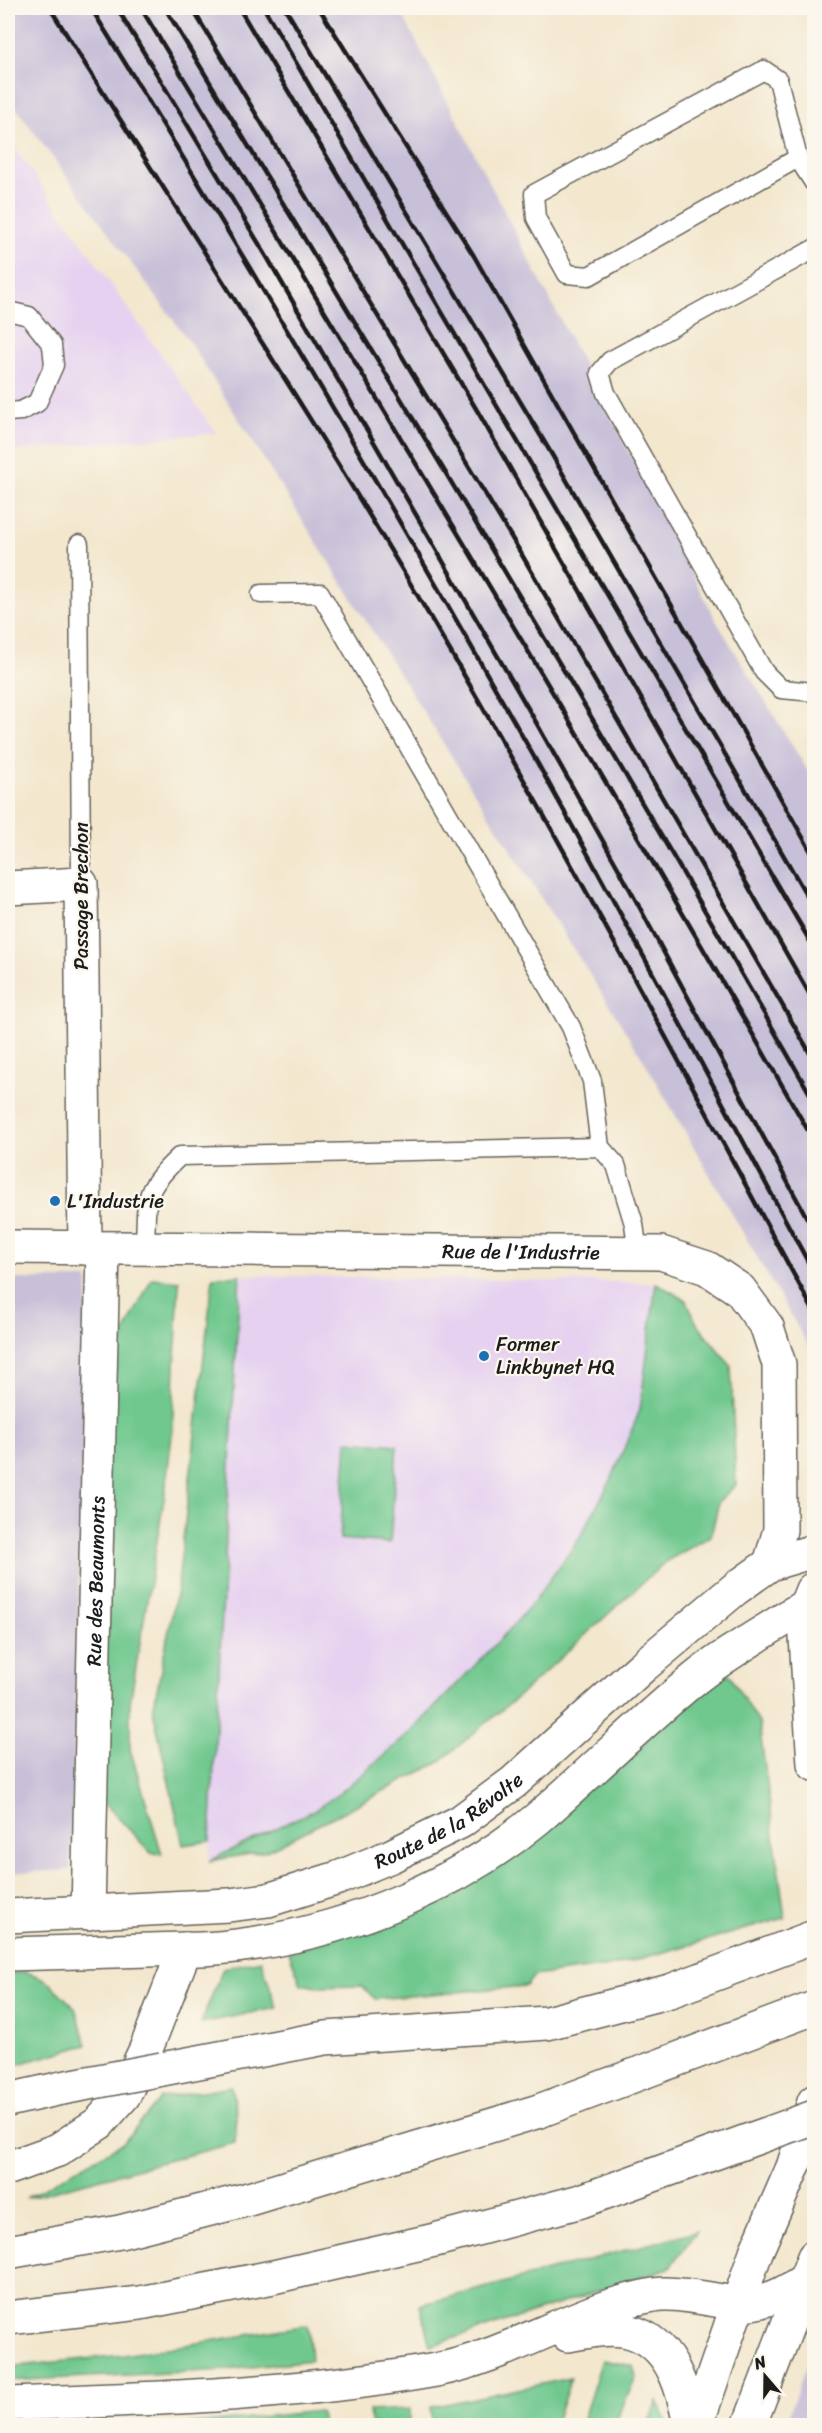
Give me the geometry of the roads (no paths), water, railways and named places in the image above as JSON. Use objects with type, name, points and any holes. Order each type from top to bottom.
[{"type":"main road","points":[[8,888],[81,884]]},
{"type":"main road","name":"Passage Brechon","points":[[81,884],[94,1249]]},
{"type":"main road","name":"Rue de l'Industrie","points":[[8,1248],[661,1253],[707,1268],[740,1290],[767,1327],[779,1364],[780,1530],[770,1564]]},
{"type":"main road","name":"Rue des Beaumonts","points":[[88,1913],[94,1249]]},
{"type":"main road","name":"Route de la Révolte","points":[[8,1916],[229,1905],[268,1900],[338,1878],[391,1856],[460,1822],[530,1769],[679,1635],[735,1589],[770,1564],[814,1551]]},
{"type":"main road","points":[[812,1596],[806,1637],[814,1764]]},
{"type":"main road","points":[[8,1954],[208,1950],[277,1940],[331,1927],[392,1905],[471,1865],[535,1820],[650,1715],[723,1657],[812,1596]]},
{"type":"main road","points":[[8,2168],[58,2150],[99,2123],[124,2095],[147,2049],[193,1932],[204,1920],[229,1905]]},
{"type":"main road","points":[[8,2100],[325,2038],[547,2023],[670,1990],[814,1936]]},
{"type":"main road","points":[[8,2252],[120,2232],[260,2196],[539,2111],[814,2008]]},
{"type":"main road","points":[[696,2426],[740,2304],[756,2252],[793,2167],[814,2102]]},
{"type":"main road","points":[[8,2318],[140,2303],[273,2277],[435,2240],[581,2202],[814,2117]]},
{"type":"main road","points":[[8,2404],[159,2398],[308,2388],[438,2369],[505,2348],[590,2313],[634,2299],[664,2294],[740,2304],[759,2302],[786,2294],[810,2268]]},
{"type":"main road","points":[[749,2426],[810,2268]]},
{"type":"main road","points":[[505,2348],[570,2334],[604,2330],[637,2334],[662,2353],[674,2370],[685,2397],[690,2426]]},
{"type":"lane","points":[[798,158],[589,276],[567,274],[536,218],[534,194],[764,70],[778,80],[798,158],[814,183]]},
{"type":"lane","points":[[814,249],[610,361],[600,373],[606,393],[764,672],[781,689],[814,692]]},
{"type":"lane","points":[[8,311],[29,316],[52,345],[54,365],[37,403],[21,411],[8,412]]},
{"type":"lane","name":"Passage Brechon","points":[[79,543],[81,884]]},
{"type":"lane","points":[[261,594],[320,593],[571,1027],[592,1081],[600,1147],[616,1166],[634,1224],[638,1253]]},
{"type":"lane","points":[[145,1249],[147,1197],[158,1177],[180,1156],[600,1147]]},
{"type":"railway","points":[[50,8],[294,393],[436,627],[581,882],[814,1312]]},
{"type":"railway","points":[[91,8],[363,458],[468,641],[595,867],[814,1273]]},
{"type":"railway","points":[[117,8],[267,257],[537,724],[621,873],[814,1231]]},
{"type":"railway","points":[[141,8],[565,714],[814,1141]]},
{"type":"railway","points":[[165,8],[575,689],[814,1101]]},
{"type":"railway","points":[[192,8],[522,555],[814,1060]]},
{"type":"railway","points":[[239,8],[478,412],[814,1002]]},
{"type":"railway","points":[[264,8],[814,948]]},
{"type":"railway","points":[[285,8],[548,448],[814,908]]},
{"type":"railway","points":[[319,8],[474,256],[814,857]]},
{"type":"place","name":"L'Industrie","points":[[55,1201]]},
{"type":"place","name":"Former Linkbynet HQ","points":[[484,1356]]}]
